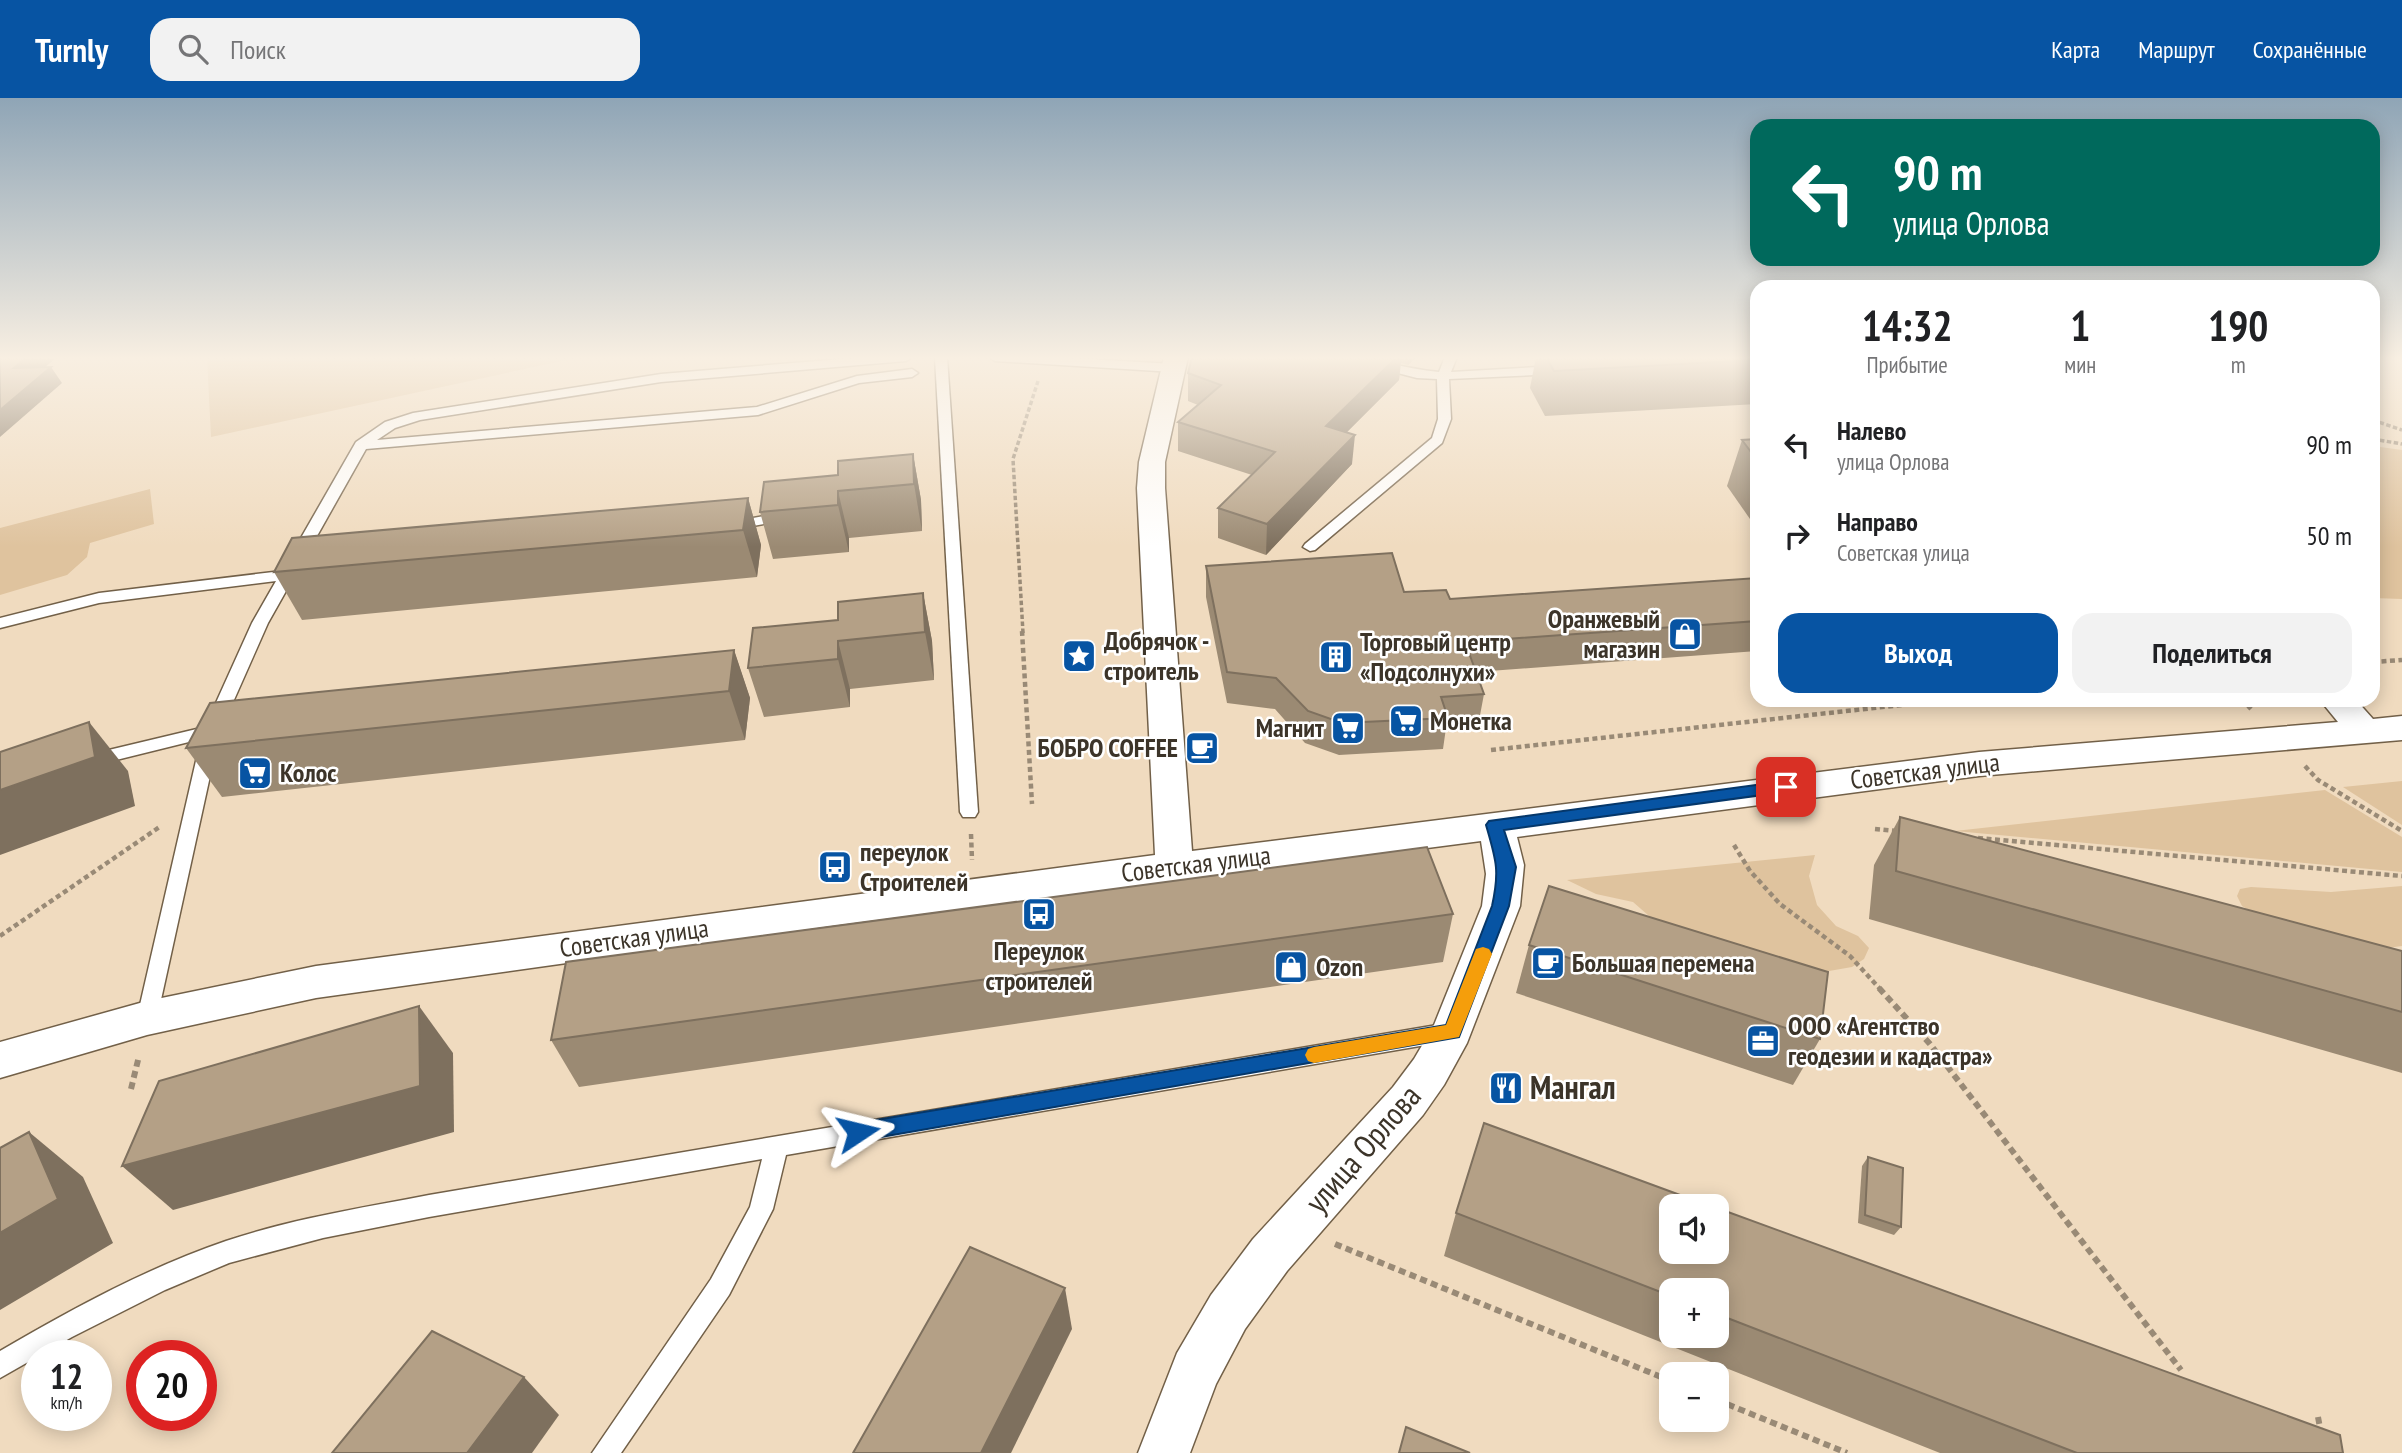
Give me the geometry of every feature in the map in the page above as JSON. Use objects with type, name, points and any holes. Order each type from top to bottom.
[{"type":"street","points":[[1162,420],[1153,462],[1151,488],[1167,775],[1175,867]]},
{"type":"street","points":[[2343,707],[2364,730]]},
{"type":"street","name":"Советская улица","points":[[0,1060],[147,1018],[316,982],[831,911],[1979,764],[2402,728]]},
{"type":"street","name":"улица Орлова","points":[[1164,1453],[1195,1371],[1228,1312],[1270,1255],[1408,1101],[1429,1072],[1452,1031],[1501,906],[1507,867],[1494,825]]},
{"type":"lane","points":[[147,1018],[212,730],[255,634],[295,569],[361,445],[390,425],[405,420]]},
{"type":"lane","points":[[361,445],[650,420]]},
{"type":"lane","points":[[945,420],[969,812]]},
{"type":"lane","points":[[1310,547],[1437,440],[1444,429],[1445,420]]},
{"type":"lane","points":[[719,527],[761,522],[806,510]]},
{"type":"lane","points":[[0,623],[99,598],[295,569]]},
{"type":"lane","points":[[69,765],[212,730],[237,727]]},
{"type":"lane","points":[[0,1365],[63,1328],[156,1282],[227,1252],[323,1227],[429,1206],[1452,1031]]},
{"type":"lane","points":[[605,1453],[720,1287],[761,1209],[777,1146]]},
{"type":"path","points":[[1026,420],[1013,459],[1032,804]]},
{"type":"path","points":[[2380,422],[2402,430]]},
{"type":"path","points":[[2380,440],[2402,444]]},
{"type":"path","points":[[2380,662],[2402,660]]},
{"type":"path","points":[[1491,750],[1883,707]]},
{"type":"path","points":[[2249,707],[2318,780],[2402,831]]},
{"type":"path","points":[[0,936],[194,803]]},
{"type":"path","points":[[1875,829],[1902,832]]},
{"type":"path","points":[[1972,838],[2402,876]]},
{"type":"path","points":[[1734,845],[1750,871],[1780,904],[1850,956],[1930,1044],[2181,1370]]},
{"type":"path","points":[[1324,1239],[1659,1376]]},
{"type":"path","points":[[1729,1405],[1847,1453]]},
{"type":"path","points":[[2318,1417],[2323,1441]]},
{"type":"shaded area","points":[[210,420],[288,420],[211,437]]},
{"type":"shaded area","points":[[2380,447],[2402,450],[2402,599],[2380,598]]},
{"type":"shaded area","points":[[150,489],[154,524],[90,543],[87,557],[67,575],[0,595],[0,528]]},
{"type":"shaded area","points":[[2402,781],[2402,825],[2343,787]]},
{"type":"shaded area","points":[[2325,790],[2402,837],[2402,872],[1955,831]]},
{"type":"shaded area","points":[[1815,855],[1809,876],[1817,905],[1836,926],[1858,936],[1869,948],[1864,959],[1852,967],[1829,971],[1795,970],[1672,936],[1633,902],[1596,894],[1567,880]]},
{"type":"shaded area","points":[[2402,886],[2402,946],[2387,948],[2255,914],[2242,906],[2237,896],[2240,889],[2251,887],[2331,892]]},
{"type":"building","points":[[1332,420],[1326,426],[1355,435],[1267,524],[1218,508],[1275,452],[1178,422]]},
{"type":"building","points":[[1750,439],[1750,451],[1742,440]]},
{"type":"building","points":[[913,454],[914,484],[838,491],[838,505],[760,512],[764,482],[838,475],[838,461]]},
{"type":"building","points":[[748,498],[743,530],[274,572],[292,538]]},
{"type":"building","points":[[1392,553],[1404,592],[1446,590],[1450,599],[1750,578],[1750,622],[1465,642],[1484,694],[1441,697],[1448,718],[1342,723],[1308,711],[1276,678],[1227,672],[1206,566]]},
{"type":"building","points":[[923,593],[925,632],[838,641],[838,659],[748,668],[753,628],[838,620],[838,602]]},
{"type":"building","points":[[734,650],[729,691],[186,748],[210,703]]},
{"type":"building","points":[[89,722],[95,757],[0,790],[0,752]]},
{"type":"building","points":[[1900,817],[2402,951],[2402,1012],[1896,871]]},
{"type":"building","points":[[1427,847],[1453,914],[551,1040],[566,962]]},
{"type":"building","points":[[1549,886],[1828,972],[1820,1039],[1529,945]]},
{"type":"building","points":[[419,1006],[420,1086],[122,1166],[159,1081]]},
{"type":"building","points":[[1484,1123],[1677,1194],[1659,1194],[1659,1264],[1729,1264],[1729,1212],[2340,1435],[2343,1453],[2077,1453],[1729,1319],[1729,1278],[1659,1278],[1659,1291],[1456,1213]]},
{"type":"building","points":[[29,1132],[58,1199],[0,1233],[0,1148]]},
{"type":"building","points":[[1868,1157],[1903,1168],[1901,1227],[1865,1215]]},
{"type":"building","points":[[970,1247],[1065,1288],[981,1453],[853,1453]]},
{"type":"building","points":[[432,1331],[524,1377],[467,1453],[332,1453]]},
{"type":"building","points":[[1406,1427],[1470,1453],[1399,1453]]},
{"type":"slow traffic","points":[[1314,1055],[1452,1031],[1483,954]]},
{"type":"place","name":"Оранжевый магазин","points":[[1685,634]]},
{"type":"place","name":"Добрячок - строитель","points":[[1079,656]]},
{"type":"place","name":"Торговый центр «Подсолнухи»","points":[[1336,657]]},
{"type":"place","name":"Монетка","points":[[1406,721]]},
{"type":"place","name":"Магнит","points":[[1348,728]]},
{"type":"place","name":"БОБРО COFFEE","points":[[1202,748]]},
{"type":"place","name":"Колос","points":[[255,773]]},
{"type":"place","name":"переулок Строителей","points":[[835,867]]},
{"type":"place","name":"Переулок строителей","points":[[1039,914]]},
{"type":"place","name":"Большая перемена","points":[[1548,963]]},
{"type":"place","name":"Ozon","points":[[1291,967]]},
{"type":"place","name":"ООО «Агентство геодезии и кадастра»","points":[[1763,1041]]},
{"type":"place","name":"Мангал","points":[[1506,1088]]},
{"type":"route","points":[[858,1132],[1452,1031],[1501,906],[1507,867],[1494,825],[1786,787]]}]
